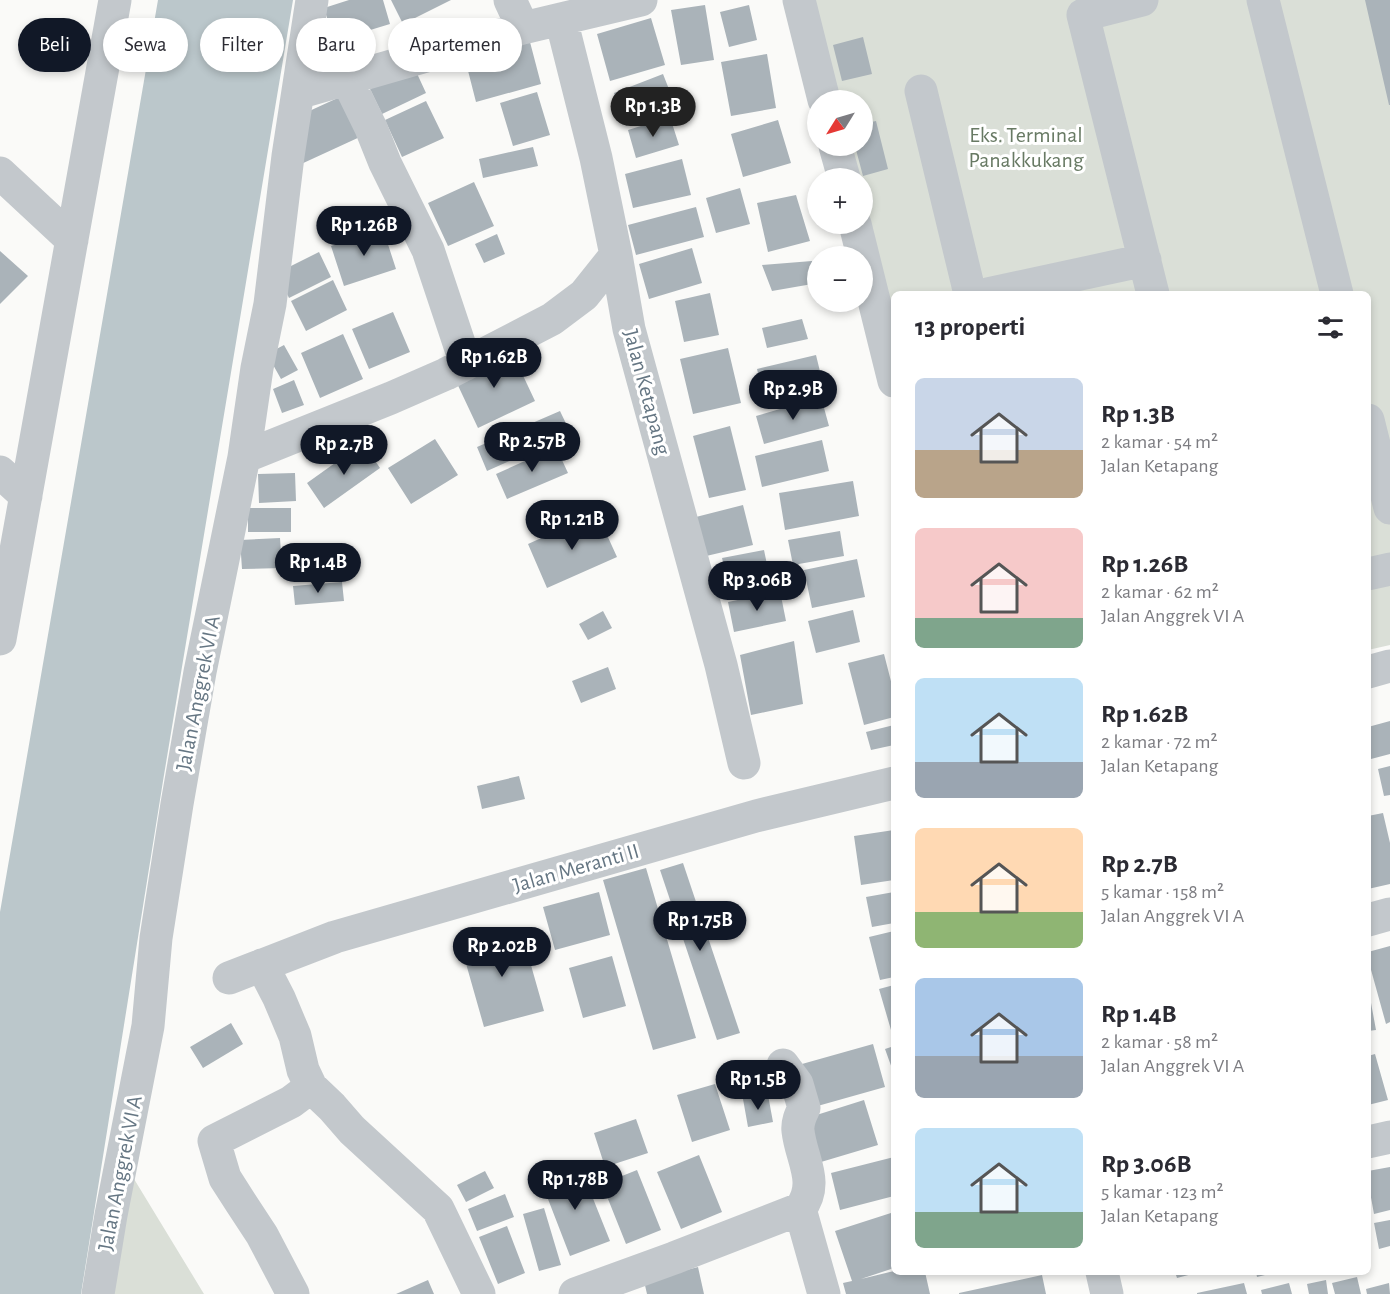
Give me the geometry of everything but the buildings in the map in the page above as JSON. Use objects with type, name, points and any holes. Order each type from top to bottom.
[{"type":"street","points":[[0,639],[115,0]]},
{"type":"street","name":"Jalan Anggrek VI A","points":[[98,1294],[113,1203],[148,1026],[156,938],[177,804],[200,672],[244,457],[257,368],[270,304],[288,156],[312,0]]},
{"type":"street","points":[[298,93],[347,80],[517,14],[561,19],[641,0]]},
{"type":"street","points":[[799,0],[822,90]]},
{"type":"street","points":[[1142,0],[1083,15],[1152,291]]},
{"type":"street","points":[[1263,0],[1335,291]]},
{"type":"street","name":"Jalan Ketapang","points":[[561,19],[596,158],[629,329],[721,665],[744,763]]},
{"type":"street","points":[[347,80],[428,250],[466,364]]},
{"type":"street","points":[[921,91],[969,291]]},
{"type":"street","points":[[0,173],[72,240]]},
{"type":"street","points":[[857,234],[891,369]]},
{"type":"street","points":[[244,457],[391,398],[466,364],[552,319],[584,295],[616,255]]},
{"type":"street","points":[[1002,291],[1145,260]]},
{"type":"street","points":[[1371,432],[1390,508]]},
{"type":"street","points":[[0,472],[26,496]]},
{"type":"street","points":[[1371,573],[1390,569]]},
{"type":"street","points":[[1371,671],[1390,666]]},
{"type":"street","name":"Jalan Meranti II","points":[[229,978],[346,933],[756,816],[891,784]]},
{"type":"street","points":[[1371,919],[1390,914]]},
{"type":"street","points":[[262,965],[295,1036],[303,1070],[311,1087],[352,1130],[438,1209],[479,1294]]},
{"type":"street","points":[[575,1294],[629,1285],[800,1209],[807,1199],[810,1183],[797,1130],[804,1108],[797,1084],[783,1065]]},
{"type":"street","points":[[293,1294],[262,1234],[225,1178],[214,1141],[291,1102],[311,1087]]},
{"type":"street","points":[[1371,1141],[1390,1137]]},
{"type":"street","points":[[800,1209],[824,1294]]},
{"type":"street","points":[[1103,1275],[1107,1294]]},
{"type":"green space","name":"Eks. Terminal Panakkukang","points":[[815,0],[1390,0],[1390,645],[1371,649],[1371,291],[891,291],[891,316],[872,234],[873,168],[856,168],[852,156],[873,156],[873,90],[837,90]]},
{"type":"green space","points":[[131,1174],[204,1294],[112,1294]]},
{"type":"shaded area","points":[[158,0],[293,0],[284,54],[284,18],[200,18],[200,72],[281,72],[163,781],[81,1294],[0,1294],[0,912],[146,72],[188,72],[188,18],[155,18]]}]
